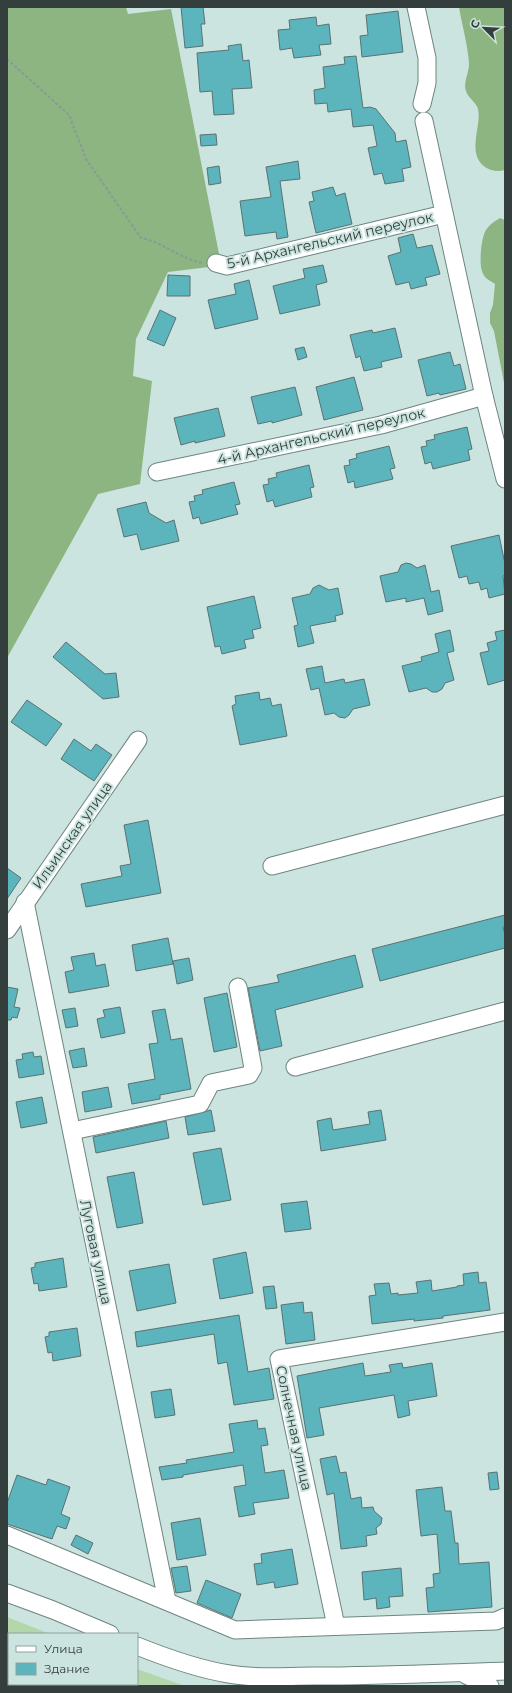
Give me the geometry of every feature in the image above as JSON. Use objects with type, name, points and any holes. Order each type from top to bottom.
[{"type":"street","points":[[416,7],[427,58],[427,83],[422,104]]},
{"type":"street","points":[[424,121],[484,396],[505,479]]},
{"type":"street","name":"5-й Архангельский переулок","points":[[216,263],[227,266],[444,214]]},
{"type":"street","name":"4-й Архангельский переулок","points":[[157,472],[380,425],[484,396]]},
{"type":"street","name":"Ильинская улица","points":[[7,930],[138,740]]},
{"type":"street","points":[[272,866],[505,805]]},
{"type":"street","name":"Луговая улица","points":[[25,902],[168,1601]]},
{"type":"street","points":[[72,1130],[200,1104],[211,1083],[249,1075],[253,1068],[238,987]]},
{"type":"street","points":[[295,1067],[505,1011]]},
{"type":"street","name":"Солнечная улица","points":[[336,1626],[279,1359],[505,1322]]},
{"type":"street","points":[[7,1535],[168,1601],[234,1630],[496,1621],[505,1617]]},
{"type":"street","points":[[7,1593],[108,1633]]},
{"type":"street","points":[[138,1646],[173,1660],[200,1668],[231,1674],[301,1681],[505,1671]]},
{"type":"street","points":[[458,1673],[469,1675],[490,1686]]},
{"type":"path","points":[[7,59],[70,116],[86,159],[141,238],[153,240],[186,258],[202,263],[216,263]]},
{"type":"green space","points":[[7,7],[126,7],[128,14],[171,9],[220,259],[217,266],[168,272],[136,339],[133,376],[152,381],[140,484],[98,494],[7,658]]},
{"type":"green space","points":[[459,7],[505,7],[505,170],[495,171],[485,167],[479,161],[476,154],[475,147],[479,116],[476,104],[468,96],[465,88],[469,64]]},
{"type":"green space","points":[[500,218],[505,220],[505,388],[494,331],[490,323],[490,313],[493,305],[495,284],[487,279],[481,267],[481,250],[484,234],[489,226]]},
{"type":"green space","points":[[7,1617],[47,1633],[8,1633],[7,1645]]},
{"type":"green space","points":[[138,1669],[185,1686],[38,1686],[138,1685]]},
{"type":"building","points":[[181,7],[203,7],[205,24],[201,24],[203,46],[185,48]]},
{"type":"building","points":[[398,11],[403,52],[362,57],[360,36],[368,35],[366,15]]},
{"type":"building","points":[[316,17],[317,26],[329,24],[331,44],[319,45],[321,55],[294,58],[292,48],[280,50],[278,30],[290,29],[289,20]]},
{"type":"building","points":[[241,44],[243,61],[249,60],[252,88],[232,89],[234,114],[214,115],[212,91],[200,92],[197,53],[229,50],[228,46]]},
{"type":"building","points":[[356,56],[363,108],[370,107],[376,109],[395,133],[396,142],[406,140],[411,167],[402,169],[404,181],[385,184],[382,173],[374,175],[368,148],[377,146],[373,125],[353,127],[351,109],[328,112],[327,103],[315,104],[314,90],[325,88],[323,67],[345,64],[344,57]]},
{"type":"building","points":[[216,134],[217,145],[201,146],[200,135]]},
{"type":"building","points":[[298,161],[300,179],[280,181],[288,237],[277,239],[276,232],[245,236],[240,201],[271,197],[266,167]]},
{"type":"building","points":[[219,166],[221,183],[209,185],[207,168]]},
{"type":"building","points":[[333,187],[336,196],[345,193],[352,224],[316,233],[309,202],[314,201],[312,192]]},
{"type":"building","points":[[413,234],[417,248],[432,245],[440,274],[425,278],[427,285],[411,289],[409,282],[396,285],[388,256],[401,252],[398,238]]},
{"type":"building","points":[[323,265],[327,282],[316,285],[320,305],[280,314],[273,286],[305,278],[303,269]]},
{"type":"building","points":[[168,275],[190,276],[190,296],[167,296]]},
{"type":"building","points":[[249,280],[258,319],[215,329],[208,300],[236,294],[234,284]]},
{"type":"building","points":[[160,310],[176,318],[164,346],[147,339]]},
{"type":"building","points":[[395,328],[402,357],[381,362],[382,367],[364,371],[360,356],[356,358],[350,335],[372,330],[373,333]]},
{"type":"building","points":[[304,347],[307,357],[298,360],[295,349]]},
{"type":"building","points":[[450,352],[454,366],[460,364],[466,389],[440,395],[439,393],[427,396],[418,360]]},
{"type":"building","points":[[354,377],[363,410],[324,420],[316,387]]},
{"type":"building","points":[[295,387],[302,415],[272,423],[272,421],[258,424],[251,397]]},
{"type":"building","points":[[218,408],[225,436],[181,445],[174,418]]},
{"type":"building","points":[[467,427],[472,449],[468,450],[470,460],[433,469],[431,462],[425,464],[421,447],[427,446],[426,441],[435,439],[434,435]]},
{"type":"building","points":[[389,446],[395,468],[390,469],[393,479],[355,488],[354,481],[348,483],[344,466],[350,465],[349,460],[357,458],[356,454]]},
{"type":"building","points":[[309,465],[314,487],[310,488],[312,497],[275,507],[273,500],[267,502],[263,485],[269,484],[268,479],[277,477],[276,473]]},
{"type":"building","points":[[234,482],[240,504],[235,505],[238,514],[201,524],[199,517],[193,519],[189,502],[195,501],[194,496],[203,494],[202,490]]},
{"type":"building","points":[[146,502],[149,513],[166,523],[174,520],[179,541],[141,550],[137,534],[124,537],[117,509]]},
{"type":"building","points":[[499,535],[505,564],[505,575],[503,576],[505,594],[489,598],[487,588],[481,590],[479,582],[469,584],[467,576],[459,578],[451,546]]},
{"type":"building","points":[[406,563],[417,568],[425,565],[431,592],[439,590],[443,611],[428,615],[424,598],[406,602],[406,598],[386,602],[380,576],[398,572],[401,565]]},
{"type":"building","points":[[319,585],[329,590],[338,588],[343,614],[335,616],[336,621],[310,626],[314,643],[298,647],[294,626],[298,625],[292,598],[310,594],[313,588]]},
{"type":"building","points":[[254,596],[261,628],[252,630],[254,638],[244,640],[246,648],[222,654],[220,646],[215,647],[207,607]]},
{"type":"building","points":[[450,630],[454,651],[447,653],[454,680],[445,683],[442,689],[437,692],[432,692],[426,688],[409,692],[402,666],[422,661],[421,657],[439,652],[435,634]]},
{"type":"building","points":[[505,630],[505,680],[488,685],[480,653],[489,651],[487,643],[497,640],[495,632]]},
{"type":"building","points":[[66,642],[105,674],[116,673],[119,697],[103,699],[53,657]]},
{"type":"building","points":[[322,666],[325,683],[344,679],[345,683],[364,679],[370,705],[353,709],[345,718],[339,717],[334,713],[325,715],[319,688],[311,690],[306,669]]},
{"type":"building","points":[[259,692],[260,700],[270,698],[272,706],[281,704],[287,736],[240,745],[232,706],[236,704],[235,696]]},
{"type":"building","points":[[27,700],[62,724],[46,746],[11,722]]},
{"type":"building","points":[[74,739],[91,751],[96,744],[112,755],[94,781],[61,759]]},
{"type":"building","points":[[148,820],[161,893],[86,907],[81,884],[122,876],[120,866],[131,864],[124,825]]},
{"type":"building","points":[[7,868],[21,878],[7,899]]},
{"type":"building","points":[[505,915],[505,926],[503,927],[505,935],[505,948],[380,981],[372,949]]},
{"type":"building","points":[[168,938],[173,964],[136,971],[132,945]]},
{"type":"building","points":[[94,953],[96,966],[105,964],[109,986],[69,993],[65,972],[74,970],[71,957]]},
{"type":"building","points":[[355,955],[363,987],[275,1010],[282,1046],[260,1051],[248,988],[279,982],[277,975]]},
{"type":"building","points":[[189,958],[193,980],[177,984],[173,961]]},
{"type":"building","points":[[7,987],[18,989],[14,1007],[20,1008],[17,1018],[12,1017],[11,1020],[7,1020]]},
{"type":"building","points":[[227,993],[237,1047],[214,1052],[204,998]]},
{"type":"building","points":[[120,1007],[125,1033],[101,1038],[97,1019],[105,1017],[103,1010]]},
{"type":"building","points":[[75,1008],[78,1026],[66,1028],[62,1010]]},
{"type":"building","points":[[165,1009],[171,1040],[182,1038],[191,1089],[160,1095],[160,1099],[132,1104],[128,1084],[155,1079],[149,1044],[158,1043],[152,1011]]},
{"type":"building","points":[[84,1048],[87,1066],[73,1068],[69,1051]]},
{"type":"building","points":[[33,1052],[34,1057],[41,1056],[44,1074],[19,1078],[16,1060],[23,1059],[22,1054]]},
{"type":"building","points":[[108,1087],[112,1107],[85,1112],[82,1092]]},
{"type":"building","points":[[42,1097],[47,1123],[21,1128],[16,1102]]},
{"type":"building","points":[[211,1110],[215,1131],[188,1135],[185,1117]]},
{"type":"building","points":[[381,1110],[386,1140],[321,1151],[317,1121],[331,1118],[333,1130],[370,1124],[368,1112]]},
{"type":"building","points":[[166,1121],[169,1138],[96,1153],[93,1137]]},
{"type":"building","points":[[221,1148],[231,1200],[203,1205],[193,1153]]},
{"type":"building","points":[[134,1172],[143,1223],[117,1228],[107,1177]]},
{"type":"building","points":[[307,1201],[311,1229],[285,1232],[281,1204]]},
{"type":"building","points":[[246,1252],[253,1293],[220,1299],[213,1259]]},
{"type":"building","points":[[63,1258],[67,1287],[39,1291],[38,1283],[34,1284],[31,1268],[35,1267],[35,1263]]},
{"type":"building","points":[[169,1264],[176,1303],[137,1311],[129,1271]]},
{"type":"building","points":[[478,1272],[479,1283],[486,1282],[490,1310],[443,1316],[443,1318],[414,1321],[414,1319],[372,1324],[369,1296],[376,1295],[374,1284],[389,1283],[391,1294],[398,1293],[398,1295],[418,1293],[416,1282],[431,1280],[432,1291],[457,1287],[464,1285],[463,1274]]},
{"type":"building","points":[[274,1286],[277,1308],[266,1309],[263,1287]]},
{"type":"building","points":[[303,1302],[304,1313],[312,1312],[315,1340],[286,1344],[281,1305]]},
{"type":"building","points":[[239,1315],[248,1372],[269,1368],[274,1399],[234,1405],[227,1362],[218,1364],[214,1334],[137,1347],[135,1332]]},
{"type":"building","points":[[77,1328],[81,1356],[53,1361],[52,1352],[48,1353],[45,1337],[49,1336],[49,1332]]},
{"type":"building","points":[[363,1363],[365,1376],[391,1372],[389,1365],[402,1363],[403,1368],[432,1363],[437,1396],[408,1401],[410,1415],[398,1418],[394,1395],[319,1408],[324,1435],[307,1438],[297,1376]]},
{"type":"building","points":[[171,1389],[175,1415],[155,1418],[151,1392]]},
{"type":"building","points":[[257,1420],[258,1429],[265,1428],[268,1445],[261,1446],[265,1473],[284,1470],[289,1498],[253,1503],[255,1514],[239,1517],[234,1487],[246,1485],[243,1465],[162,1480],[159,1467],[187,1463],[186,1460],[234,1452],[229,1424]]},
{"type":"building","points":[[336,1456],[340,1473],[346,1472],[351,1499],[361,1497],[362,1508],[373,1507],[374,1511],[382,1518],[381,1524],[376,1528],[377,1534],[366,1536],[367,1546],[341,1549],[334,1493],[327,1495],[320,1459]]},
{"type":"building","points":[[497,1472],[499,1489],[490,1490],[488,1473]]},
{"type":"building","points":[[17,1475],[46,1485],[48,1479],[70,1487],[61,1514],[70,1518],[66,1529],[57,1526],[52,1539],[7,1524],[7,1503]]},
{"type":"building","points":[[442,1487],[445,1511],[451,1511],[455,1543],[458,1543],[459,1564],[489,1562],[492,1607],[428,1612],[426,1588],[434,1587],[433,1574],[440,1573],[437,1534],[421,1536],[416,1490]]},
{"type":"building","points":[[200,1518],[206,1555],[177,1560],[171,1523]]},
{"type":"building","points":[[76,1535],[93,1543],[88,1554],[71,1545]]},
{"type":"building","points":[[292,1549],[298,1584],[275,1588],[274,1582],[257,1585],[254,1564],[262,1563],[261,1554]]},
{"type":"building","points":[[187,1566],[191,1591],[176,1593],[171,1568]]},
{"type":"building","points":[[401,1568],[403,1596],[389,1597],[390,1607],[377,1609],[376,1598],[364,1600],[362,1572]]},
{"type":"building","points":[[206,1580],[241,1594],[232,1618],[197,1603]]}]
